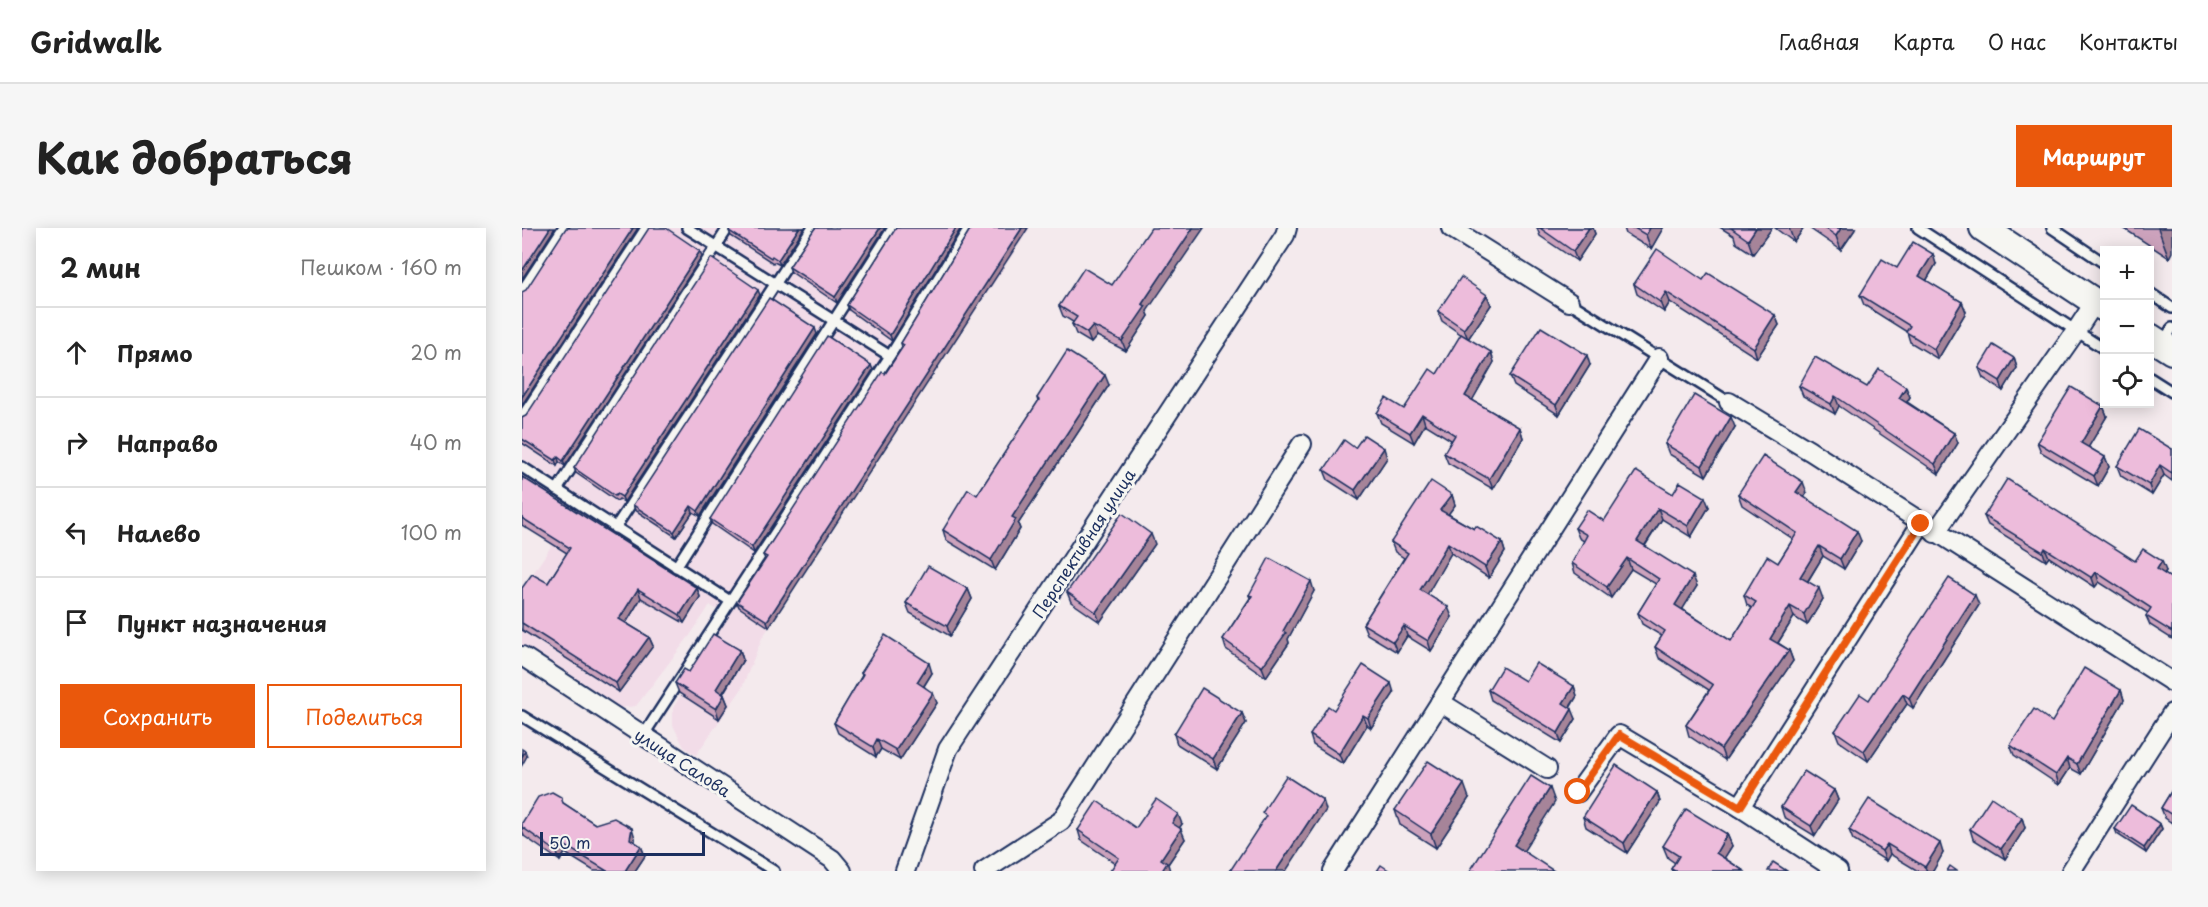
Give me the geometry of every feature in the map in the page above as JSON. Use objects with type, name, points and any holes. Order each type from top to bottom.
[{"type":"street","name":"Перспективная улица","points":[[905,871],[948,749],[1285,235],[1287,228]]},
{"type":"street","points":[[1451,228],[1569,302]]},
{"type":"street","points":[[1740,807],[1928,528],[2076,331],[2100,305],[1983,228]]},
{"type":"street","points":[[1333,871],[1659,358]]},
{"type":"street","points":[[1729,402],[2172,682]]},
{"type":"street","points":[[986,870],[1061,821],[1302,444]]},
{"type":"street","name":"улица Салова","points":[[522,656],[832,859],[842,871]]},
{"type":"street","points":[[1440,702],[1547,769]]},
{"type":"street","points":[[2071,871],[2172,713]]},
{"type":"street","points":[[1578,792],[1619,735],[1740,807],[1838,871]]},
{"type":"lane","points":[[522,291],[563,228]]},
{"type":"lane","points":[[522,417],[646,228]]},
{"type":"lane","points":[[687,228],[890,356]]},
{"type":"lane","points":[[557,490],[728,228]]},
{"type":"lane","points":[[615,528],[812,228]]},
{"type":"lane","points":[[676,567],[893,228]]},
{"type":"lane","points":[[643,736],[890,356],[969,228]]},
{"type":"lane","points":[[1917,228],[2100,346]]},
{"type":"lane","points":[[2052,228],[2100,260]]},
{"type":"lane","points":[[2154,296],[2172,308]]},
{"type":"lane","points":[[1569,302],[1729,402]]},
{"type":"lane","points":[[2154,381],[2172,392]]},
{"type":"lane","points":[[522,467],[730,601]]},
{"type":"lane","points":[[522,716],[774,871]]},
{"type":"shaded area","points":[[522,228],[1030,228],[762,638],[741,690],[696,755],[684,747],[673,725],[673,708],[728,617],[710,605],[691,634],[636,706],[619,708],[522,647],[522,590],[552,545],[522,525]]},
{"type":"building","points":[[522,228],[550,228],[522,271]]},
{"type":"building","points":[[566,228],[633,228],[522,397],[522,292],[526,290]]},
{"type":"building","points":[[649,228],[666,228],[700,251],[563,461],[558,457],[555,460],[522,439],[522,418],[526,416]]},
{"type":"building","points":[[730,228],[799,228],[778,260],[772,256],[771,258],[729,231]]},
{"type":"building","points":[[815,228],[880,228],[835,297],[789,267]]},
{"type":"building","points":[[896,228],[956,228],[890,335],[847,305]]},
{"type":"building","points":[[971,228],[1022,228],[767,621],[737,602],[767,557],[763,555],[882,372],[885,374],[904,345],[901,343]]},
{"type":"building","points":[[1151,228],[1193,228],[1142,304],[1146,306],[1122,341],[1093,326],[1087,333],[1072,324],[1077,317],[1059,306],[1084,268],[1112,285]]},
{"type":"building","points":[[1540,228],[1589,228],[1573,251]]},
{"type":"building","points":[[1634,228],[1650,228],[1646,235]]},
{"type":"building","points":[[1731,228],[1756,228],[1748,240]]},
{"type":"building","points":[[1825,228],[1841,228],[1836,236]]},
{"type":"building","points":[[1913,242],[1933,254],[1919,276],[1962,302],[1934,349],[1906,332],[1910,326],[1860,295],[1882,259],[1897,268]]},
{"type":"building","points":[[1657,249],[1703,280],[1708,273],[1775,315],[1754,348],[1666,292],[1660,302],[1634,284]]},
{"type":"building","points":[[711,258],[758,290],[622,497],[617,494],[615,496],[574,468]]},
{"type":"building","points":[[1461,277],[1487,295],[1464,329],[1438,311]]},
{"type":"building","points":[[769,298],[815,328],[698,511],[691,506],[674,532],[633,505]]},
{"type":"building","points":[[1541,327],[1587,355],[1556,405],[1510,376]]},
{"type":"building","points":[[1461,334],[1491,352],[1465,396],[1520,428],[1489,479],[1444,453],[1455,435],[1422,414],[1410,433],[1377,413],[1386,398],[1404,409],[1430,369],[1437,374]]},
{"type":"building","points":[[827,336],[871,365],[752,547],[710,519]]},
{"type":"building","points":[[1993,345],[2014,358],[2000,381],[1979,368]]},
{"type":"building","points":[[1067,351],[1105,375],[1012,517],[1016,519],[991,560],[943,530],[968,489],[977,495],[1039,400],[1037,398]]},
{"type":"building","points":[[1815,357],[1867,387],[1879,369],[1906,387],[1899,398],[1954,433],[1935,464],[1835,396],[1831,404],[1799,386]]},
{"type":"building","points":[[2071,387],[2100,404],[2102,408],[2081,443],[2105,457],[2094,476],[2037,442]]},
{"type":"building","points":[[1694,395],[1731,417],[1702,466],[1665,444]]},
{"type":"building","points":[[2139,429],[2172,449],[2172,473],[2160,465],[2149,485],[2117,466]]},
{"type":"building","points":[[1364,435],[1384,448],[1355,490],[1324,470],[1344,440],[1355,448]]},
{"type":"building","points":[[1763,456],[1803,482],[1796,492],[1857,531],[1840,559],[1819,546],[1800,577],[1819,588],[1804,614],[1790,606],[1770,639],[1789,650],[1721,749],[1686,725],[1713,685],[1655,647],[1665,631],[1638,613],[1659,579],[1627,558],[1607,587],[1572,563],[1587,535],[1575,528],[1587,510],[1604,521],[1636,471],[1673,494],[1680,482],[1705,497],[1688,526],[1658,508],[1637,541],[1693,576],[1675,605],[1731,641],[1756,602],[1744,595],[1767,556],[1778,563],[1797,533],[1738,494]]},
{"type":"building","points":[[522,477],[697,588],[680,615],[638,589],[619,619],[649,637],[616,683],[522,623],[522,588],[532,574],[548,583],[570,548],[522,518]]},
{"type":"building","points":[[2007,479],[2135,561],[2143,549],[2162,561],[2157,569],[2172,579],[2172,632],[2146,616],[2151,608],[2096,572],[2092,578],[2045,548],[2043,552],[1984,516]]},
{"type":"building","points":[[1431,481],[1452,495],[1440,510],[1474,529],[1476,526],[1502,542],[1485,567],[1448,543],[1420,590],[1448,607],[1428,641],[1404,626],[1393,642],[1363,624],[1408,553],[1391,542]]},
{"type":"building","points":[[1122,513],[1151,534],[1096,612],[1067,592]]},
{"type":"building","points":[[1269,558],[1311,581],[1283,631],[1286,633],[1262,667],[1223,639],[1252,596],[1249,595]]},
{"type":"building","points":[[928,566],[968,589],[947,626],[906,603]]},
{"type":"building","points":[[1949,578],[1975,595],[1909,698],[1903,694],[1864,751],[1835,731],[1860,694],[1869,700]]},
{"type":"building","points":[[713,634],[740,650],[716,689],[724,695],[716,709],[675,683],[684,669],[689,672]]},
{"type":"building","points":[[885,635],[929,663],[917,682],[933,693],[896,750],[877,739],[873,747],[834,723]]},
{"type":"building","points":[[1536,663],[1574,686],[1563,703],[1572,709],[1558,733],[1488,690],[1502,667],[1525,681]]},
{"type":"building","points":[[1363,665],[1391,683],[1368,718],[1363,715],[1339,754],[1310,735],[1328,706],[1334,710]]},
{"type":"building","points":[[2084,668],[2121,690],[2077,764],[2067,758],[2056,775],[2010,745],[2034,709],[2052,722]]},
{"type":"building","points":[[1202,688],[1242,713],[1213,759],[1174,734]]},
{"type":"building","points":[[1428,761],[1464,784],[1431,834],[1395,810]]},
{"type":"building","points":[[1616,765],[1657,792],[1624,843],[1583,817]]},
{"type":"building","points":[[1804,771],[1834,790],[1811,826],[1781,807]]},
{"type":"building","points":[[1286,776],[1323,800],[1276,871],[1230,871],[1266,816],[1262,813]]},
{"type":"building","points":[[1531,776],[1550,788],[1514,845],[1554,871],[1470,871]]},
{"type":"building","points":[[2172,790],[2172,815],[2161,808]]},
{"type":"building","points":[[552,792],[561,797],[563,803],[595,824],[614,818],[632,828],[630,839],[641,846],[625,871],[607,871],[561,843],[556,851],[522,827],[522,823],[538,797]]},
{"type":"building","points":[[1991,797],[2022,818],[2001,849],[1970,829]]},
{"type":"building","points":[[1156,799],[1178,814],[1172,823],[1181,829],[1161,859],[1167,863],[1162,871],[1110,871],[1119,858],[1078,830],[1097,801],[1136,828]]},
{"type":"building","points":[[1869,799],[1940,843],[1925,867],[1887,844],[1882,851],[1849,830]]},
{"type":"building","points":[[2131,805],[2160,824],[2144,848],[2115,829]]},
{"type":"building","points":[[1686,809],[1727,834],[1716,853],[1744,871],[1675,871],[1671,869],[1679,856],[1663,846]]},
{"type":"building","points":[[1773,862],[1787,871],[1768,871]]},
{"type":"building","points":[[1381,865],[1390,871],[1377,871]]},
{"type":"building","points":[[1950,866],[1957,871],[1947,871]]},
{"type":"route","points":[[1578,792],[1619,735],[1740,807],[1921,524]]}]
